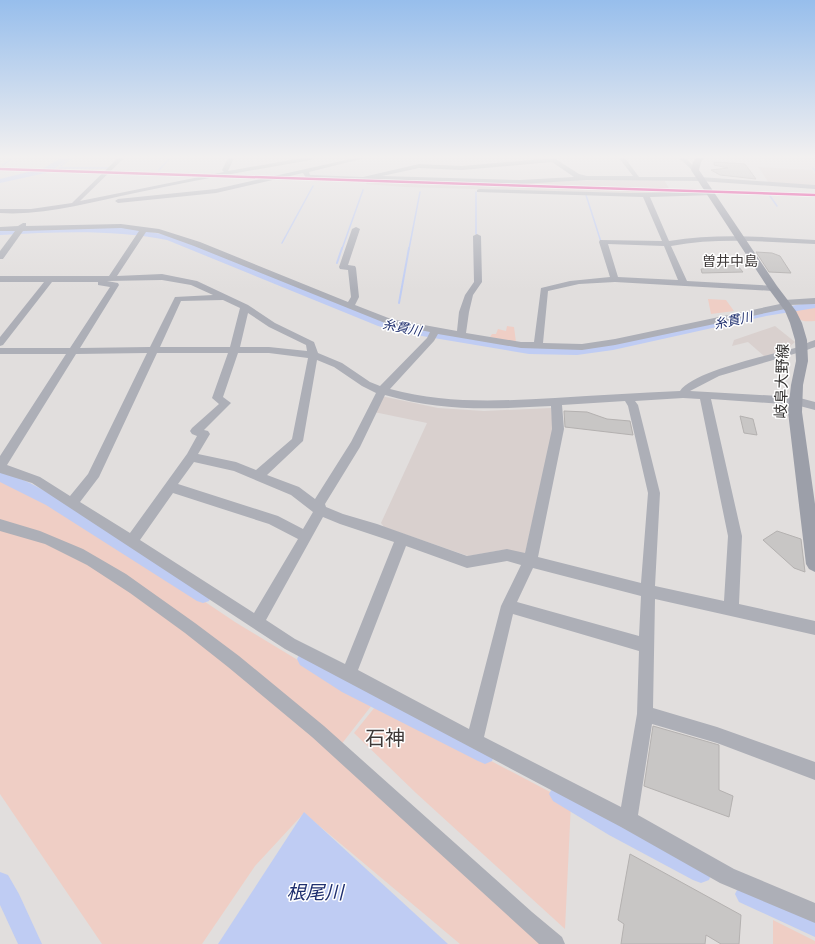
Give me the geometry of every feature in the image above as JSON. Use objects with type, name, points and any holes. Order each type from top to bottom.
[{"type":"main road","name":"岐阜大野線","points":[[717,202],[785,304],[796,323],[801,340],[802,361],[797,386],[795,412],[815,564]]},
{"type":"street","points":[[53,208],[79,202]]},
{"type":"street","points":[[0,211],[24,212],[110,202]]},
{"type":"street","points":[[649,202],[683,282]]},
{"type":"street","points":[[0,257],[35,210]]},
{"type":"street","points":[[0,229],[19,231],[121,226],[144,231],[159,231],[197,244],[388,321],[434,334],[461,335],[521,345],[592,346],[785,304],[815,301]]},
{"type":"street","points":[[350,306],[355,297],[352,268],[343,266],[356,229]]},
{"type":"street","points":[[144,231],[102,283],[115,285],[0,467],[36,480],[290,644],[628,820],[727,876],[815,913]]},
{"type":"street","points":[[461,335],[464,312],[469,295],[478,282],[477,236]]},
{"type":"street","points":[[615,279],[603,242],[668,244],[691,240],[740,238],[811,242],[815,253]]},
{"type":"street","points":[[0,279],[106,279],[172,277],[194,283],[225,297],[245,307],[272,325],[311,344],[313,354],[297,441],[258,476]]},
{"type":"street","points":[[0,343],[50,279]]},
{"type":"street","points":[[538,346],[544,290],[579,281],[615,279],[773,288]]},
{"type":"street","points":[[72,503],[92,477],[178,300],[225,297]]},
{"type":"street","points":[[132,541],[192,457],[204,434],[196,431],[226,403],[217,398],[234,350],[245,307]]},
{"type":"street","points":[[257,622],[306,537],[320,510],[319,503],[356,444],[382,391],[434,334]]},
{"type":"street","points":[[683,394],[686,388],[715,374],[801,349],[815,343]]},
{"type":"street","points":[[0,351],[269,350],[313,354],[338,365],[366,384],[382,391],[411,399],[462,405],[498,405],[683,394],[796,401],[815,406]]},
{"type":"street","points":[[705,396],[736,536],[730,610]]},
{"type":"street","points":[[628,398],[633,405],[654,493],[648,591],[645,714],[628,820]]},
{"type":"street","points":[[475,740],[508,606],[530,560],[558,429],[556,402]]},
{"type":"street","points":[[192,457],[236,467],[294,492],[320,510],[340,519],[467,562],[508,555],[648,591],[815,628]]},
{"type":"street","points":[[171,487],[273,520],[306,537]]},
{"type":"street","points":[[0,525],[50,540],[88,559],[164,609],[242,666],[305,719],[525,919],[555,944]]},
{"type":"street","points":[[349,674],[402,539]]},
{"type":"street","points":[[508,606],[647,646]]},
{"type":"street","points":[[645,714],[717,734],[815,772]]},
{"type":"shaded area","points":[[708,299],[726,300],[734,311],[711,314]]},
{"type":"shaded area","points":[[815,303],[815,321],[800,320],[792,307],[793,306]]},
{"type":"shaded area","points":[[507,326],[514,327],[516,342],[490,337],[492,334],[496,334],[498,329],[506,331]]},
{"type":"shaded area","points":[[775,326],[795,342],[788,348],[789,350],[765,357],[748,342],[732,346],[734,340]]},
{"type":"shaded area","points":[[381,396],[438,408],[484,411],[551,408],[553,429],[525,554],[502,550],[468,556],[384,527],[381,523],[427,423],[374,412]]},
{"type":"shaded area","points":[[0,481],[13,482],[125,548],[235,622],[372,705],[333,755],[542,944],[460,944],[304,813],[255,866],[202,944],[102,944],[0,794]]},
{"type":"shaded area","points":[[379,702],[571,803],[565,929],[416,793],[354,733]]},
{"type":"shaded area","points":[[773,920],[815,941],[815,944],[773,944]]},
{"type":"water","name":"根尾川","points":[[304,812],[448,944],[218,944]]},
{"type":"building","points":[[756,252],[772,253],[780,256],[791,273],[769,272]]},
{"type":"building","points":[[737,265],[743,272],[702,273],[701,269]]},
{"type":"building","points":[[564,411],[587,412],[607,419],[630,421],[633,435],[565,427]]},
{"type":"building","points":[[740,416],[753,419],[757,435],[744,433]]},
{"type":"building","points":[[777,531],[801,539],[805,572],[794,568],[763,540]]},
{"type":"building","points":[[653,726],[719,745],[719,790],[733,796],[729,817],[644,786]]},
{"type":"building","points":[[630,854],[741,915],[739,944],[721,944],[706,935],[705,944],[621,944],[624,924],[618,920]]},
{"type":"waterway","points":[[282,243],[304,202]]},
{"type":"waterway","points":[[342,249],[359,202]]},
{"type":"waterway","points":[[409,249],[418,202]]},
{"type":"waterway","points":[[476,202],[476,234]]},
{"type":"waterway","points":[[588,202],[601,242]]},
{"type":"waterway","points":[[774,202],[777,206]]},
{"type":"waterway","name":"糸貫川","points":[[0,232],[107,229],[170,238],[382,324],[404,330],[529,350],[577,351],[613,346],[766,313],[815,305]]},
{"type":"waterway","points":[[337,263],[342,248]]},
{"type":"waterway","points":[[399,303],[409,248]]},
{"type":"waterway","points":[[0,476],[51,501],[203,595]]},
{"type":"waterway","points":[[306,659],[349,685],[485,754]]},
{"type":"waterway","points":[[560,794],[617,827],[701,872]]},
{"type":"waterway","name":"根尾川","points":[[0,883],[11,902],[30,944]]},
{"type":"waterway","points":[[747,894],[815,925]]},
{"type":"district","name":"曽井中島","points":[[730,261]]},
{"type":"district","name":"石神","points":[[385,738]]}]
